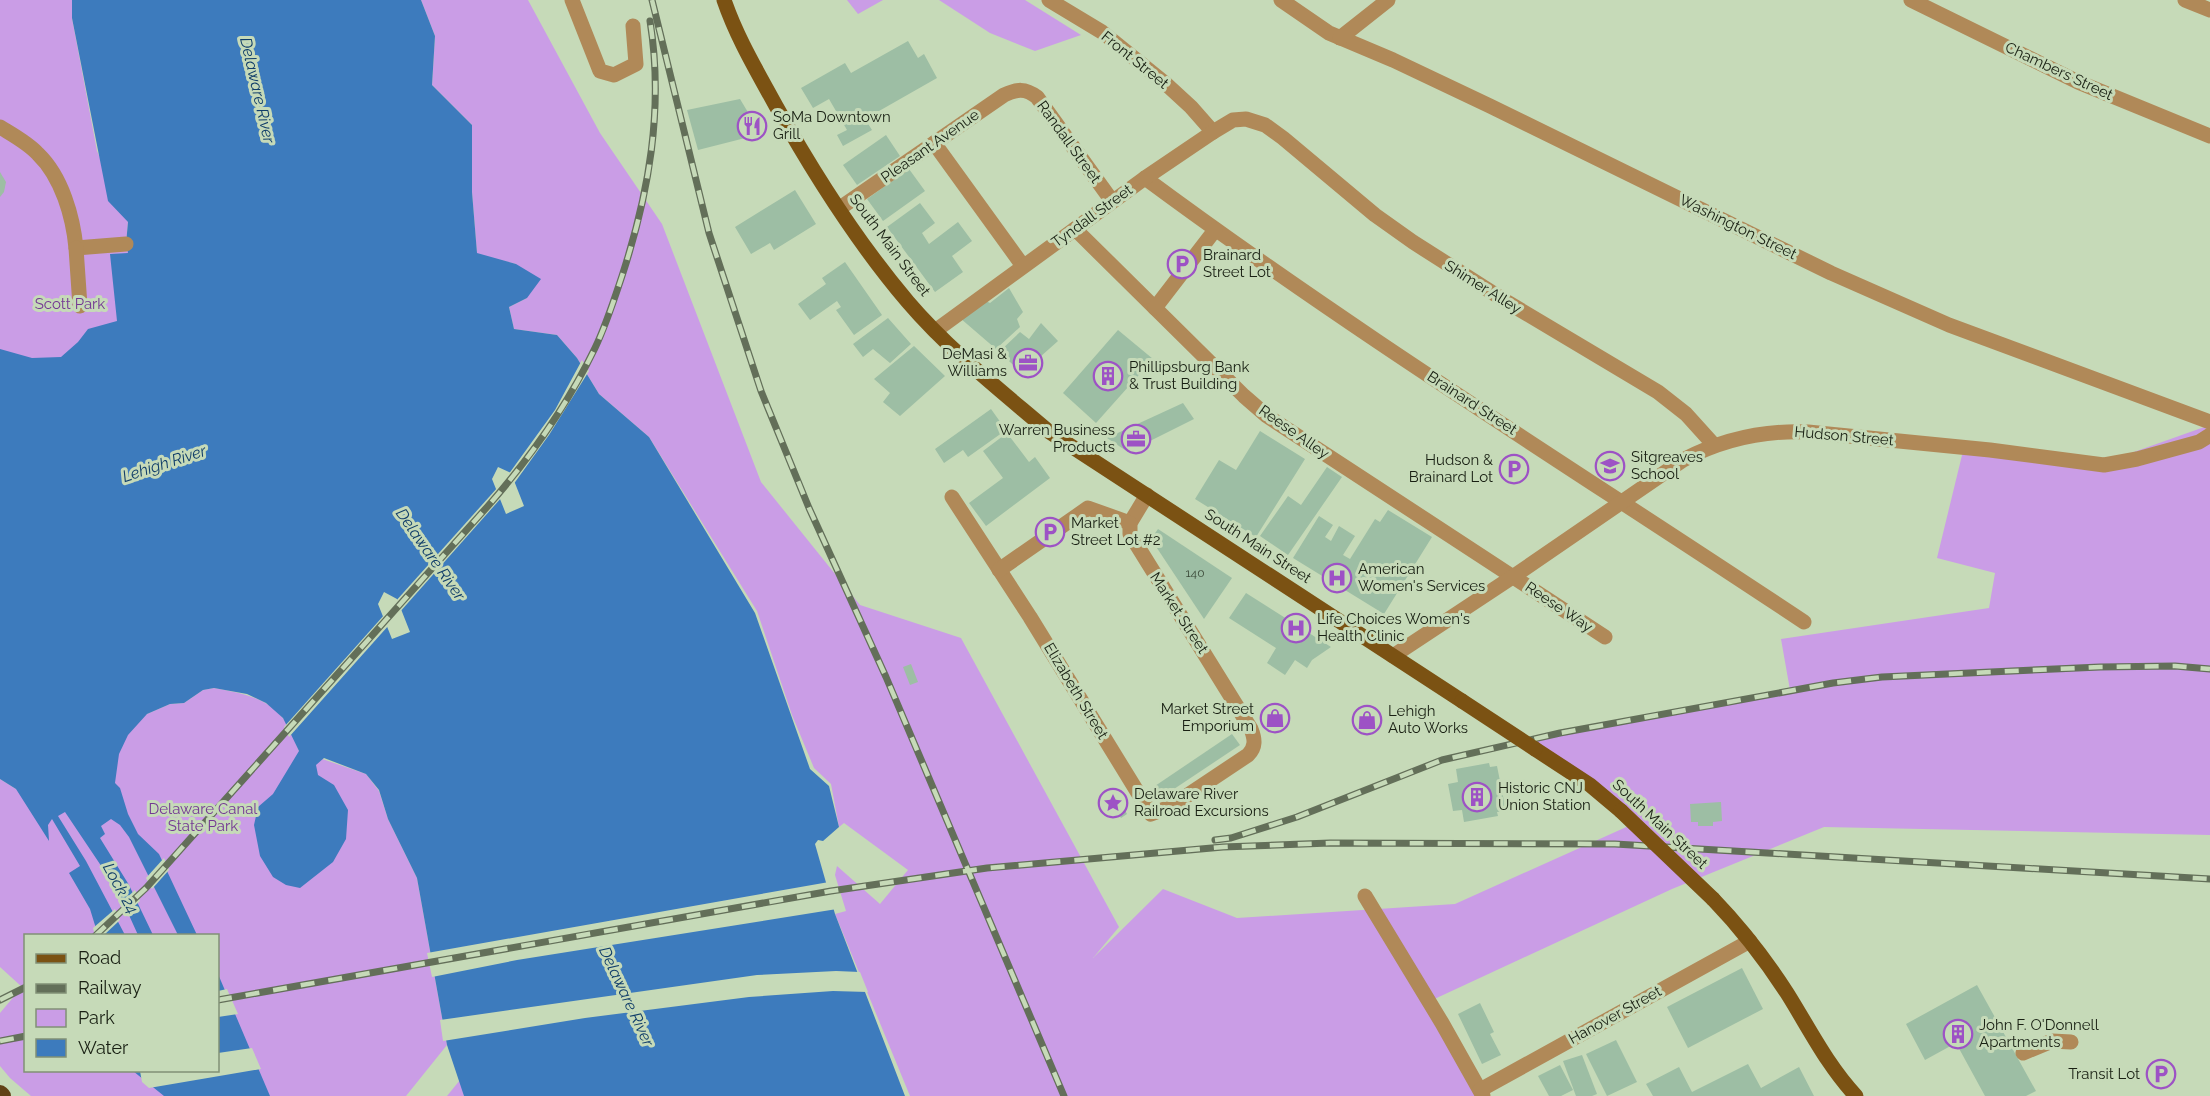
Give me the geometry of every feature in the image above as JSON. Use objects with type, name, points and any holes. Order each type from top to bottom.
[{"type":"main road","name":"South Main Street","points":[[724,0],[743,45],[796,141],[840,208],[907,301],[935,331],[991,383],[1048,431],[1590,785],[1621,811],[1713,899],[1750,941],[1788,995],[1818,1046],[1856,1096]]},
{"type":"street","points":[[572,0],[600,71],[614,75],[636,64],[633,26]]},
{"type":"street","name":"Front Street","points":[[1049,0],[1102,32],[1166,84],[1191,107],[1212,132]]},
{"type":"street","name":"Washington Street","points":[[1281,0],[1313,23],[1340,38],[1479,100],[1831,273],[1949,325],[2210,422]]},
{"type":"street","points":[[1340,38],[1388,0]]},
{"type":"street","name":"Chambers Street","points":[[1911,0],[2078,82],[2210,136]]},
{"type":"street","points":[[2185,0],[2210,10]]},
{"type":"street","name":"Pleasant Avenue","points":[[840,208],[1004,95],[1023,89]]},
{"type":"street","name":"Randall Street","points":[[1023,89],[1037,97],[1112,201]]},
{"type":"street","name":"Tyndall Street","points":[[935,331],[1112,201],[1212,132],[1233,120],[1246,118],[1257,121]]},
{"type":"street","name":"Shimer Alley","points":[[1257,121],[1283,138],[1375,215],[1413,242],[1507,302],[1658,392],[1686,414],[1714,445]]},
{"type":"street","points":[[0,127],[39,154],[51,171],[69,211],[76,248],[80,306]]},
{"type":"street","points":[[934,143],[1023,266]]},
{"type":"street","name":"Brainard Street","points":[[1145,178],[1215,230],[1381,343],[1804,622]]},
{"type":"street","name":"Reese Alley","points":[[1075,229],[1244,396],[1268,416],[1514,576]]},
{"type":"street","points":[[1155,308],[1215,230]]},
{"type":"street","points":[[76,248],[126,244]]},
{"type":"street","name":"Hudson Street","points":[[1393,656],[1683,460],[1714,445],[1755,434],[1784,431],[1808,432],[1990,450],[2104,465],[2137,459],[2199,442],[2210,435]]},
{"type":"street","points":[[999,570],[1088,508],[1130,523],[1147,495]]},
{"type":"street","name":"Elizabeth Street","points":[[952,497],[1030,617],[1151,814]]},
{"type":"street","name":"Market Street","points":[[1130,523],[1130,534],[1138,548],[1251,729],[1255,739],[1253,750],[1248,755],[1170,807],[1151,814]]},
{"type":"street","name":"Reese Way","points":[[1514,576],[1605,637]]},
{"type":"street","points":[[1365,896],[1442,1023],[1481,1093]]},
{"type":"street","name":"Hanover Street","points":[[1481,1093],[1750,941]]},
{"type":"street","points":[[2023,1053],[2052,1041],[2071,1042]]},
{"type":"green space","name":"Scott Park","points":[[0,0],[72,0],[72,18],[97,151],[128,222],[126,244],[146,323],[117,365],[0,377]]},
{"type":"green space","points":[[421,0],[528,0],[600,133],[662,224],[761,482],[860,605],[961,638],[1119,927],[1093,958],[1163,889],[1237,918],[1455,904],[1633,824],[1533,740],[1790,690],[1781,639],[1989,608],[1995,573],[1937,558],[1964,447],[2100,464],[2210,425],[2210,835],[1824,827],[1672,889],[1428,1002],[1486,1096],[910,1096],[835,914],[846,911],[835,875],[837,866],[880,904],[908,870],[844,823],[839,827],[831,784],[814,768],[792,715],[757,611],[649,437],[599,394],[577,358],[557,335],[514,329],[509,307],[527,298],[516,264],[477,254],[472,192],[472,125],[432,85],[435,36]]},
{"type":"green space","points":[[847,0],[883,0],[858,14]]},
{"type":"green space","points":[[939,0],[1025,0],[1081,35],[1035,51],[990,33]]},
{"type":"green space","name":"Delaware Canal State Park","points":[[214,688],[251,696],[267,704],[285,721],[299,751],[366,774],[379,791],[388,819],[417,878],[447,1045],[406,1096],[31,1096],[0,1066],[0,1013],[22,987],[0,967],[0,779],[16,789],[147,714],[170,704],[184,703],[203,690]]},
{"type":"green space","points":[[460,1080],[464,1096],[447,1096]]},
{"type":"water","points":[[72,0],[421,0],[435,36],[432,85],[472,125],[472,192],[477,253],[516,264],[541,279],[527,298],[509,307],[514,329],[557,335],[577,358],[599,394],[649,437],[755,613],[810,769],[829,786],[839,827],[823,841],[818,840],[815,844],[835,914],[905,1096],[464,1096],[447,1045],[417,878],[388,819],[379,790],[366,774],[324,758],[316,765],[318,775],[334,785],[348,810],[346,839],[333,862],[300,888],[286,885],[273,877],[260,856],[254,825],[258,807],[273,794],[299,751],[283,718],[266,703],[247,694],[214,688],[203,690],[184,703],[170,704],[147,714],[128,735],[119,754],[115,783],[120,788],[128,814],[138,834],[159,854],[197,934],[178,934],[129,837],[120,825],[111,819],[101,826],[105,834],[100,838],[129,885],[153,934],[138,934],[118,891],[65,812],[58,816],[86,861],[124,934],[98,934],[90,909],[69,873],[80,866],[52,819],[48,825],[49,841],[16,789],[0,779],[0,349],[32,358],[61,357],[78,342],[88,329],[117,321],[110,254],[128,253],[126,244],[128,222],[108,201],[72,18]],"holes":[[[498,467],[511,473],[524,506],[506,514],[492,479]],[[384,592],[397,599],[410,632],[392,639],[378,604]]]},
{"type":"water","points":[[219,976],[270,1096],[164,1096],[134,1072],[219,1072]]},
{"type":"pier","points":[[582,360],[589,371],[549,435],[513,485],[508,475],[555,410]]},
{"type":"pier","points":[[498,487],[502,497],[399,613],[395,602]]},
{"type":"pier","points":[[385,614],[389,625],[289,737],[284,727]]},
{"type":"pier","points":[[164,858],[169,870],[152,889],[146,878]]},
{"type":"pier","points":[[829,882],[837,909],[517,960],[432,977],[427,953]]},
{"type":"pier","points":[[135,890],[140,901],[125,915],[120,904]]},
{"type":"pier","points":[[115,909],[120,920],[105,934],[94,934],[93,928]]},
{"type":"pier","points":[[860,972],[868,992],[833,991],[749,997],[585,1018],[443,1041],[440,1020],[757,975]]},
{"type":"pier","points":[[227,989],[238,1014],[219,1017],[219,991]]},
{"type":"pier","points":[[252,1048],[261,1069],[149,1088],[142,1082],[140,1072],[219,1072],[219,1053]]},
{"type":"building","points":[[908,41],[918,58],[924,54],[937,78],[865,119],[872,130],[843,146],[837,135],[847,130],[829,99],[813,108],[801,88],[845,63],[851,73]]},
{"type":"building","points":[[740,99],[761,134],[698,150],[687,110]]},
{"type":"building","points":[[886,135],[900,156],[857,185],[843,165]]},
{"type":"building","points":[[909,169],[925,191],[883,221],[867,199]]},
{"type":"building","points":[[0,172],[6,182],[4,192],[0,197]]},
{"type":"building","points":[[795,190],[816,224],[774,250],[770,243],[751,254],[735,227]]},
{"type":"building","points":[[920,203],[935,223],[922,233],[929,244],[958,222],[972,241],[952,256],[963,272],[935,292],[887,227]]},
{"type":"building","points":[[845,262],[882,315],[854,335],[836,310],[841,307],[837,301],[810,320],[798,304],[826,284],[822,278]]},
{"type":"building","points":[[1009,288],[1023,312],[1017,319],[1020,327],[996,349],[960,318],[986,301],[990,303]]},
{"type":"building","points":[[888,318],[911,344],[890,363],[873,349],[863,357],[853,344]]},
{"type":"building","points":[[1041,323],[1058,341],[1022,373],[999,352],[1020,332],[1029,339]]},
{"type":"building","name":"Phillipsburg Bank & Trust Building","points":[[1118,330],[1153,359],[1096,423],[1063,393]]},
{"type":"building","points":[[914,346],[945,376],[900,416],[883,402],[890,393],[874,379]]},
{"type":"building","points":[[1183,403],[1194,419],[1128,452],[1107,438]]},
{"type":"building","points":[[991,409],[1006,430],[968,457],[963,450],[944,463],[935,449]]},
{"type":"building","points":[[1260,431],[1305,459],[1256,537],[1195,499],[1219,460],[1236,470]]},
{"type":"building","points":[[1007,433],[1029,462],[1035,457],[1050,478],[986,526],[969,503],[1003,478],[983,451]]},
{"type":"building","points":[[1327,467],[1342,477],[1288,555],[1260,536],[1288,496],[1301,505]]},
{"type":"building","points":[[1388,510],[1432,537],[1384,614],[1293,558],[1319,516],[1333,525],[1325,537],[1331,541],[1339,526],[1355,536],[1343,555],[1350,559],[1375,519],[1380,522]]},
{"type":"building","points":[[1158,529],[1232,578],[1204,619],[1151,539]]},
{"type":"building","points":[[1246,593],[1331,647],[1312,660],[1307,668],[1295,660],[1285,675],[1267,663],[1276,648],[1229,618]]},
{"type":"building","points":[[911,664],[918,682],[910,685],[903,667]]},
{"type":"building","points":[[1232,734],[1240,745],[1159,799],[1152,788]]},
{"type":"building","name":"Historic CNJ Union Station","points":[[1489,763],[1490,767],[1497,766],[1506,811],[1497,812],[1498,816],[1464,822],[1462,810],[1453,811],[1448,784],[1458,782],[1456,769]]},
{"type":"building","points":[[1721,802],[1722,821],[1713,822],[1713,826],[1698,826],[1698,822],[1691,822],[1690,804]]},
{"type":"building","points":[[1123,807],[1127,814],[1121,818],[1116,811]]},
{"type":"building","points":[[1742,968],[1763,1009],[1688,1048],[1667,1007]]},
{"type":"building","name":"John F. O'Donnell Apartments","points":[[1977,985],[2036,1091],[2026,1096],[1985,1096],[1956,1043],[1925,1060],[1906,1024]]},
{"type":"building","points":[[1480,1003],[1494,1032],[1490,1034],[1501,1055],[1482,1064],[1458,1014]]},
{"type":"building","points":[[1616,1040],[1637,1082],[1607,1096],[1586,1054]]},
{"type":"building","points":[[1582,1055],[1597,1094],[1592,1096],[1576,1096],[1563,1061]]},
{"type":"building","points":[[1748,1064],[1761,1088],[1799,1067],[1814,1096],[1653,1096],[1646,1084],[1679,1067],[1692,1092]]},
{"type":"building","points":[[1560,1065],[1573,1090],[1561,1096],[1549,1096],[1538,1076]]},
{"type":"railway","points":[[652,0],[709,233],[761,391],[809,508],[886,677],[1064,1096]]},
{"type":"railway","points":[[97,934],[146,888],[488,506],[533,450],[560,411],[603,330],[632,245],[640,213],[654,118],[654,54],[650,21]]},
{"type":"railway","points":[[1215,840],[1231,838],[1297,817],[1442,760],[1560,733],[1833,683],[1882,677],[2100,667],[2175,666],[2210,669]]},
{"type":"railway","points":[[219,1000],[831,891],[987,868],[1223,847],[1330,843],[1615,844],[2210,879]]},
{"type":"railway","points":[[0,1000],[24,988]]},
{"type":"railway","points":[[0,1041],[24,1036]]},
{"type":"place","name":"SoMa Downtown Grill","points":[[752,126]]},
{"type":"place","name":"Brainard Street Lot","points":[[1182,264]]},
{"type":"place","name":"DeMasi & Williams","points":[[1028,363]]},
{"type":"place","name":"Phillipsburg Bank & Trust Building","points":[[1108,376]]},
{"type":"place","name":"Warren Business Products","points":[[1136,439]]},
{"type":"place","name":"Sitgreaves School","points":[[1610,466]]},
{"type":"place","name":"Hudson & Brainard Lot","points":[[1514,469]]},
{"type":"place","name":"Market Street Lot #2","points":[[1050,532]]},
{"type":"place","name":"American Women's Services","points":[[1337,578]]},
{"type":"place","name":"Life Choices Women's Health Clinic","points":[[1296,628]]},
{"type":"place","name":"Market Street Emporium","points":[[1275,718]]},
{"type":"place","name":"Lehigh Auto Works","points":[[1367,720]]},
{"type":"place","name":"Historic CNJ Union Station","points":[[1477,797]]},
{"type":"place","name":"Delaware River Railroad Excursions","points":[[1113,803]]},
{"type":"place","name":"John F. O'Donnell Apartments","points":[[1958,1034]]},
{"type":"place","name":"Transit Lot","points":[[2161,1074]]},
{"type":"water label","name":"Delaware River","points":[[258,90]]},
{"type":"water label","name":"Lehigh River","points":[[164,463]]},
{"type":"water label","name":"Delaware River","points":[[431,554]]},
{"type":"water label","name":"Lock 24","points":[[121,888]]},
{"type":"water label","name":"Delaware River","points":[[627,996]]}]
